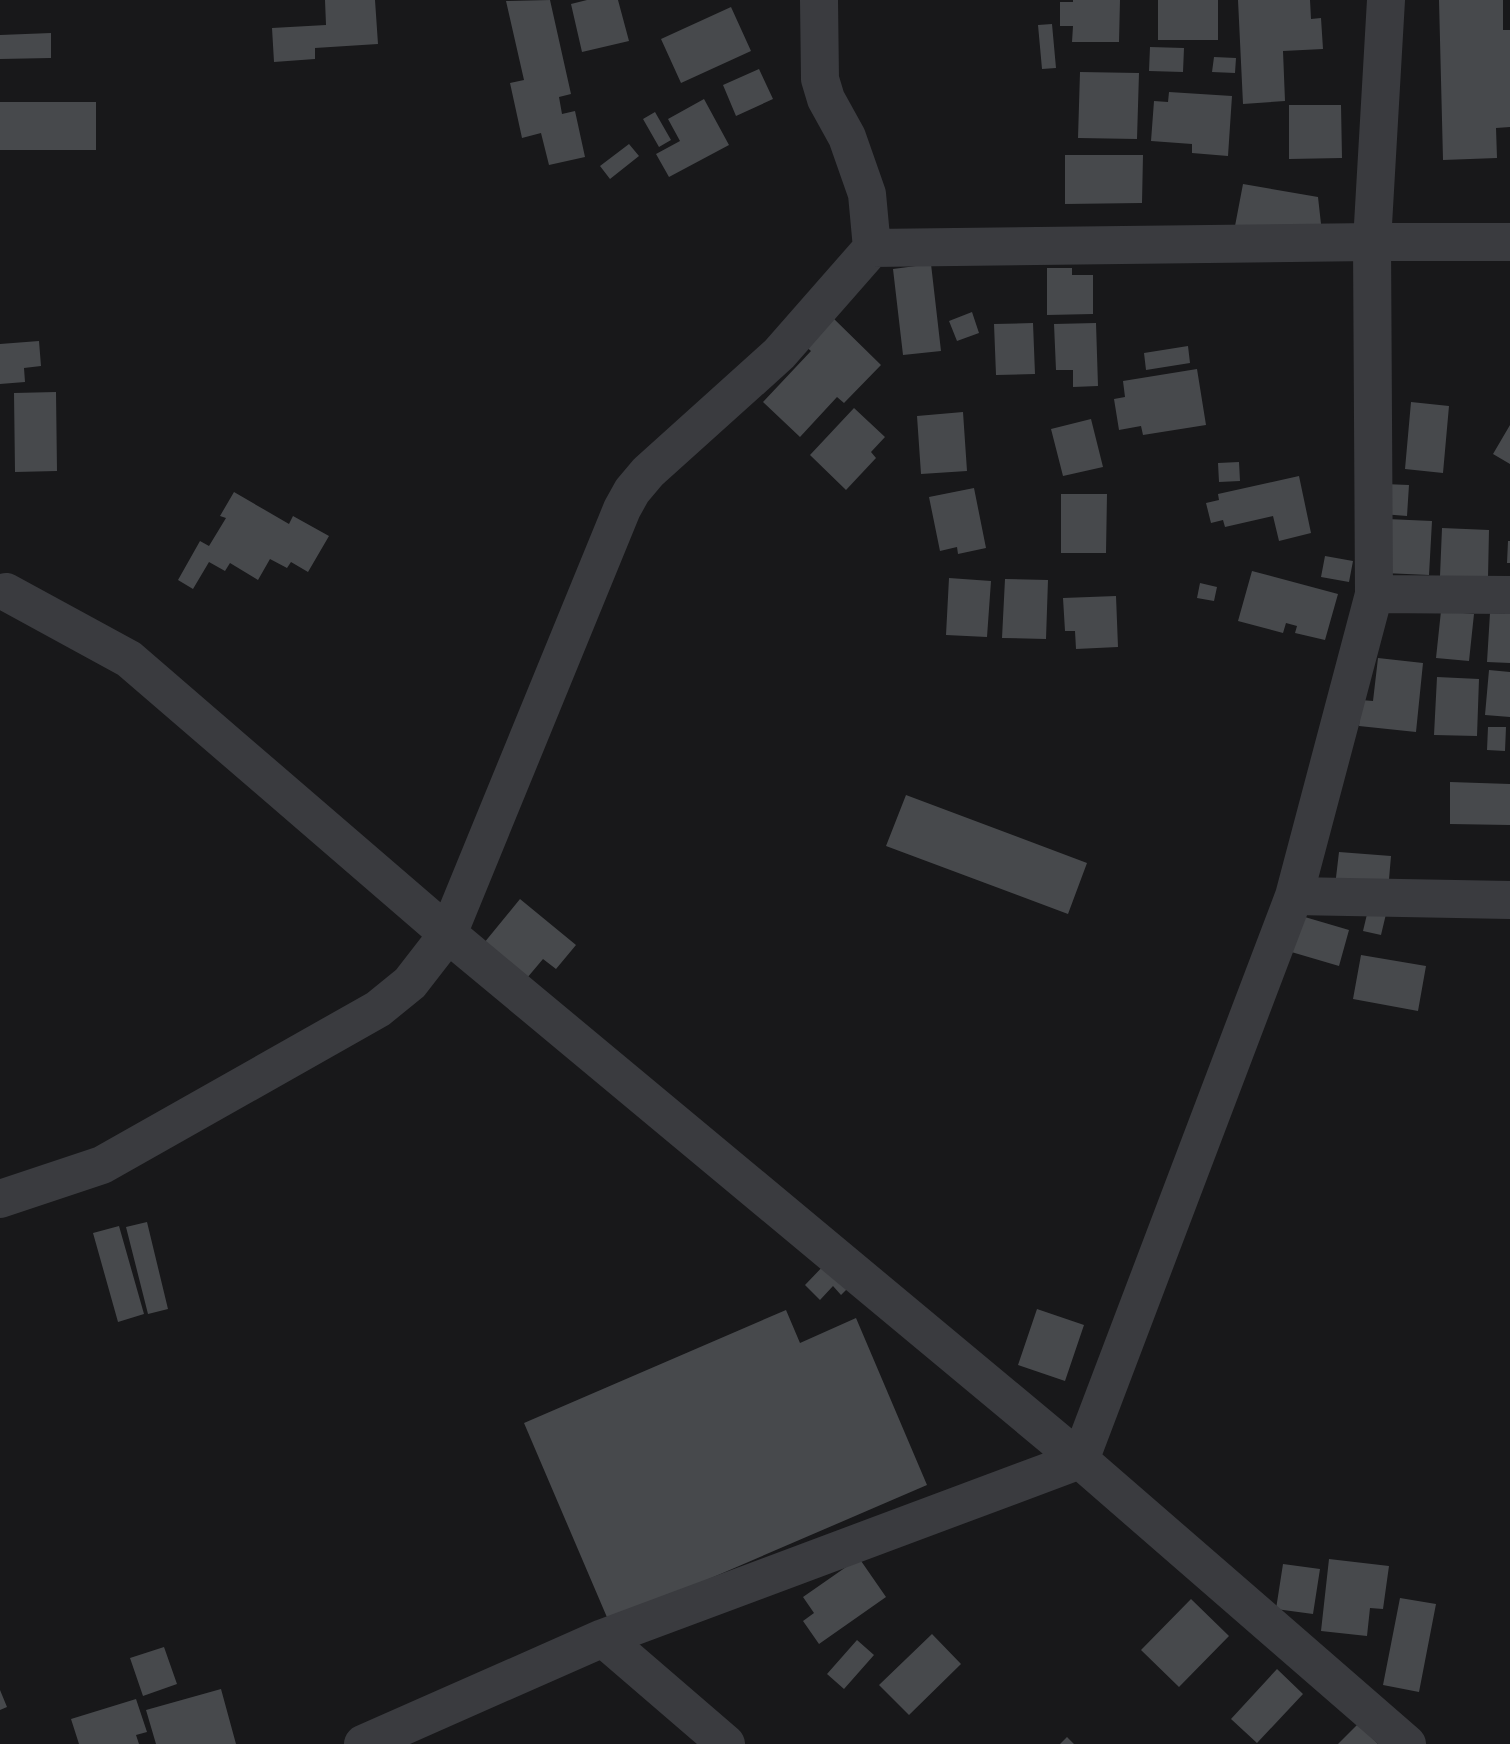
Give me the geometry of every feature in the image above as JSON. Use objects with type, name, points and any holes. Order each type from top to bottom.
[{"type":"street","points":[[0,1199],[102,1165],[378,1009],[410,983],[448,934],[622,509],[632,491],[648,471],[779,354],[872,248],[867,194],[847,137],[826,99],[820,79],[819,0]]},
{"type":"street","points":[[363,1744],[603,1638],[1080,1460],[1294,895],[1374,594],[1372,242],[1386,0]]},
{"type":"street","points":[[872,248],[1510,243]]},
{"type":"street","points":[[6,592],[129,659],[448,934],[1080,1460],[1407,1744]]},
{"type":"street","points":[[1374,594],[1510,595]]},
{"type":"street","points":[[1294,895],[1510,900]]},
{"type":"street","points":[[603,1638],[726,1744]]},
{"type":"building","points":[[325,0],[375,0],[378,44],[315,48],[315,59],[274,62],[272,28],[326,25]]},
{"type":"building","points":[[550,0],[571,94],[559,97],[562,114],[575,111],[585,157],[549,165],[541,133],[522,138],[510,83],[524,80],[506,1]]},
{"type":"building","points":[[587,0],[618,0],[629,41],[582,52],[571,4]]},
{"type":"building","points":[[1120,0],[1119,42],[1072,42],[1073,26],[1060,26],[1060,2]]},
{"type":"building","points":[[1158,0],[1218,0],[1218,40],[1158,40]]},
{"type":"building","points":[[1238,0],[1310,0],[1311,19],[1321,18],[1323,49],[1283,51],[1285,101],[1243,104]]},
{"type":"building","points":[[1439,0],[1503,0],[1503,30],[1510,30],[1510,127],[1496,128],[1497,158],[1443,160]]},
{"type":"building","points":[[731,7],[751,51],[681,83],[661,39]]},
{"type":"building","points":[[1052,24],[1056,68],[1042,69],[1038,25]]},
{"type":"building","points":[[51,33],[51,58],[0,59],[0,35]]},
{"type":"building","points":[[1150,47],[1184,48],[1183,72],[1149,71]]},
{"type":"building","points":[[1214,57],[1236,58],[1235,73],[1212,72]]},
{"type":"building","points":[[759,69],[773,99],[736,116],[723,85]]},
{"type":"building","points":[[1080,72],[1139,73],[1137,139],[1078,138]]},
{"type":"building","points":[[1169,92],[1232,96],[1228,156],[1192,153],[1192,144],[1151,141],[1154,101],[1168,102]]},
{"type":"building","points":[[704,99],[729,145],[669,177],[656,154],[680,141],[668,119]]},
{"type":"building","points":[[0,102],[96,102],[96,150],[0,150]]},
{"type":"building","points":[[1289,105],[1341,105],[1342,158],[1289,159]]},
{"type":"building","points":[[655,112],[671,140],[659,147],[643,119]]},
{"type":"building","points":[[629,144],[639,156],[610,179],[600,166]]},
{"type":"building","points":[[1065,155],[1143,155],[1142,203],[1065,204]]},
{"type":"building","points":[[1243,184],[1318,197],[1323,242],[1235,226]]},
{"type":"building","points":[[931,264],[941,351],[903,355],[893,269]]},
{"type":"building","points":[[1047,268],[1072,268],[1072,275],[1093,275],[1093,314],[1047,315]]},
{"type":"building","points":[[972,312],[979,333],[957,341],[949,321]]},
{"type":"building","points":[[830,315],[881,365],[844,403],[837,397],[800,437],[763,402],[811,351],[803,344]]},
{"type":"building","points":[[1033,323],[1035,374],[996,375],[994,324]]},
{"type":"building","points":[[1096,323],[1098,386],[1073,387],[1073,370],[1056,370],[1054,324]]},
{"type":"building","points":[[39,341],[41,366],[24,368],[25,382],[0,384],[0,344]]},
{"type":"building","points":[[1188,346],[1190,363],[1146,370],[1144,353]]},
{"type":"building","points":[[1197,369],[1206,425],[1143,435],[1141,426],[1119,430],[1114,399],[1125,397],[1123,381]]},
{"type":"building","points":[[56,392],[57,471],[15,472],[14,393]]},
{"type":"building","points":[[1411,402],[1449,406],[1443,473],[1405,469]]},
{"type":"building","points":[[854,408],[885,437],[871,452],[876,458],[846,490],[810,455]]},
{"type":"building","points":[[963,412],[967,471],[921,474],[917,416]]},
{"type":"building","points":[[1091,419],[1103,467],[1063,476],[1051,429]]},
{"type":"building","points":[[1510,425],[1510,464],[1493,454]]},
{"type":"building","points":[[1239,462],[1240,481],[1219,482],[1218,463]]},
{"type":"building","points":[[1299,476],[1311,533],[1279,541],[1273,516],[1225,527],[1223,520],[1211,523],[1206,503],[1219,500],[1218,494]]},
{"type":"building","points":[[1384,484],[1409,485],[1407,516],[1382,514]]},
{"type":"building","points":[[974,488],[986,548],[958,554],[957,547],[940,551],[929,497]]},
{"type":"building","points":[[234,492],[289,524],[293,516],[329,536],[308,572],[291,562],[287,568],[270,559],[258,580],[230,563],[225,571],[209,562],[193,589],[178,580],[200,541],[209,546],[226,518],[220,516]]},
{"type":"building","points":[[1061,494],[1107,494],[1106,553],[1061,553]]},
{"type":"building","points":[[1387,519],[1432,521],[1429,575],[1384,573]]},
{"type":"building","points":[[1442,528],[1489,530],[1488,578],[1440,576]]},
{"type":"building","points":[[1510,541],[1510,563],[1507,563]]},
{"type":"building","points":[[1325,556],[1353,561],[1349,582],[1321,577]]},
{"type":"building","points":[[1252,571],[1338,594],[1325,640],[1295,633],[1297,626],[1286,623],[1283,633],[1238,621]]},
{"type":"building","points":[[949,578],[991,581],[987,637],[946,635]]},
{"type":"building","points":[[1005,579],[1048,580],[1046,639],[1002,638]]},
{"type":"building","points":[[1200,583],[1217,587],[1214,601],[1197,598]]},
{"type":"building","points":[[1116,596],[1118,647],[1076,649],[1075,631],[1065,631],[1063,598]]},
{"type":"building","points":[[1441,611],[1474,614],[1469,661],[1436,658]]},
{"type":"building","points":[[1490,613],[1510,614],[1510,663],[1487,662]]},
{"type":"building","points":[[1378,658],[1423,663],[1416,732],[1359,726],[1361,700],[1373,701]]},
{"type":"building","points":[[1489,670],[1510,672],[1510,717],[1485,715]]},
{"type":"building","points":[[1437,677],[1479,679],[1477,736],[1434,735]]},
{"type":"building","points":[[1488,727],[1506,727],[1505,751],[1487,750]]},
{"type":"building","points":[[1450,782],[1510,784],[1510,825],[1450,824]]},
{"type":"building","points":[[906,795],[1087,863],[1068,914],[886,846]]},
{"type":"building","points":[[1339,852],[1391,856],[1388,891],[1335,886]]},
{"type":"building","points":[[520,899],[576,945],[556,969],[543,959],[527,978],[484,943]]},
{"type":"building","points":[[1368,910],[1386,914],[1381,935],[1363,931]]},
{"type":"building","points":[[1298,915],[1349,930],[1339,966],[1288,951]]},
{"type":"building","points":[[1361,955],[1426,966],[1418,1011],[1353,999]]},
{"type":"building","points":[[147,1222],[168,1309],[148,1314],[126,1227]]},
{"type":"building","points":[[119,1226],[144,1314],[118,1322],[93,1233]]},
{"type":"building","points":[[828,1261],[852,1284],[841,1295],[833,1286],[820,1300],[805,1285]]},
{"type":"building","points":[[1037,1309],[1084,1325],[1065,1381],[1018,1365]]},
{"type":"building","points":[[786,1310],[800,1343],[856,1318],[927,1485],[609,1622],[524,1423]]},
{"type":"building","points":[[859,1558],[886,1597],[819,1644],[803,1621],[814,1613],[803,1597]]},
{"type":"building","points":[[1329,1559],[1389,1566],[1383,1609],[1370,1608],[1367,1636],[1321,1631]]},
{"type":"building","points":[[1283,1564],[1320,1569],[1313,1614],[1276,1609]]},
{"type":"building","points":[[1400,1598],[1436,1604],[1419,1692],[1383,1685]]},
{"type":"building","points":[[1191,1599],[1229,1636],[1179,1687],[1141,1650]]},
{"type":"building","points":[[932,1634],[961,1664],[909,1715],[879,1685]]},
{"type":"building","points":[[857,1640],[874,1655],[844,1689],[827,1674]]},
{"type":"building","points":[[164,1647],[177,1684],[143,1696],[130,1658]]},
{"type":"building","points":[[1277,1669],[1303,1694],[1257,1743],[1231,1719]]},
{"type":"building","points":[[221,1689],[236,1744],[156,1744],[146,1710]]},
{"type":"building","points":[[0,1690],[7,1707],[0,1710]]},
{"type":"building","points":[[136,1699],[147,1732],[136,1735],[139,1744],[79,1744],[71,1719]]},
{"type":"building","points":[[1358,1724],[1378,1744],[1338,1744]]},
{"type":"building","points":[[1067,1737],[1074,1744],[1060,1744]]}]
